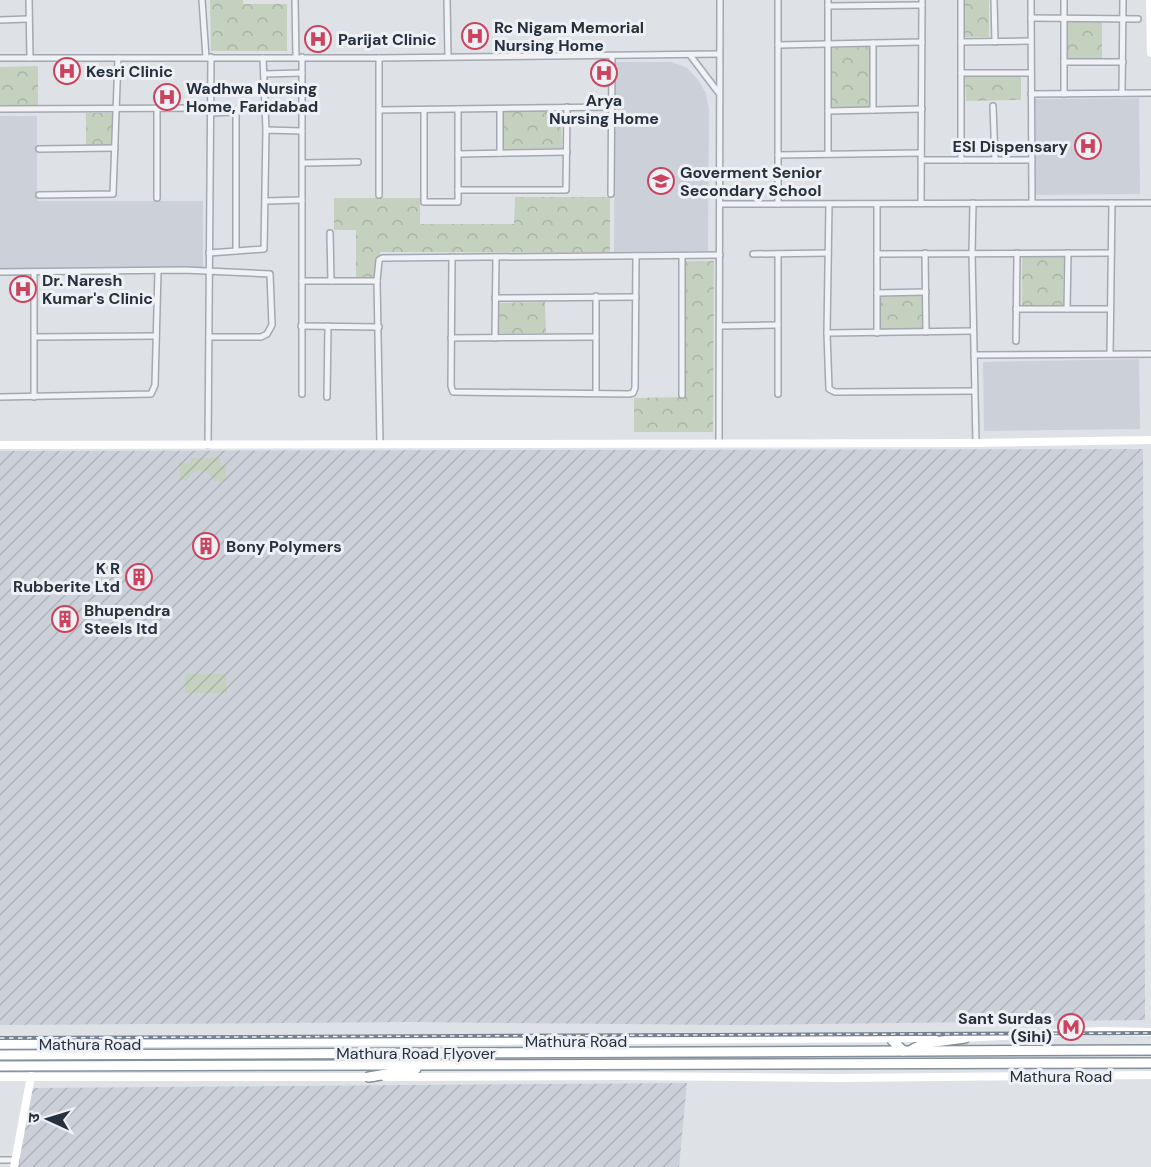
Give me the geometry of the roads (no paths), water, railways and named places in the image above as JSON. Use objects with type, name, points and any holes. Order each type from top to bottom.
[{"type":"highway","points":[[891,1040],[906,1051],[927,1043],[966,1038]]},
{"type":"highway","name":"Mathura Road","points":[[906,1051],[1151,1050]]},
{"type":"highway","name":"Mathura Road Flyover","points":[[0,1054],[906,1051]]},
{"type":"highway","name":"Mathura Road","points":[[436,1065],[1151,1063]]},
{"type":"highway","points":[[369,1077],[436,1065]]},
{"type":"highway","name":"Mathura Road Flyover","points":[[5,1066],[436,1065]]},
{"type":"main road","points":[[1150,0],[1151,54]]},
{"type":"main road","points":[[0,445],[975,443],[1151,440]]},
{"type":"main road","name":"Mathura Road","points":[[0,1044],[891,1040],[1101,1031],[1151,1032]]},
{"type":"main road","name":"Mathura Road","points":[[0,1077],[838,1078],[1151,1075]]},
{"type":"main road","points":[[15,1164],[31,1076]]},
{"type":"street","points":[[29,0],[30,58]]},
{"type":"street","points":[[202,0],[208,57],[210,111],[208,445]]},
{"type":"street","points":[[295,0],[302,73],[302,394]]},
{"type":"street","points":[[447,0],[448,56]]},
{"type":"street","points":[[719,443],[720,0]]},
{"type":"street","points":[[778,0],[778,204]]},
{"type":"street","points":[[961,0],[961,160]]},
{"type":"street","points":[[994,0],[995,42]]},
{"type":"street","points":[[1031,0],[1032,202]]},
{"type":"street","points":[[1064,0],[1064,94]]},
{"type":"street","points":[[1122,93],[1123,0]]},
{"type":"street","points":[[828,154],[828,3],[922,3],[921,203]]},
{"type":"street","points":[[1031,18],[1138,19]]},
{"type":"street","points":[[0,20],[28,19]]},
{"type":"street","points":[[961,42],[1031,41]]},
{"type":"street","points":[[778,45],[922,42]]},
{"type":"street","points":[[873,43],[873,110]]},
{"type":"street","points":[[0,58],[379,58],[719,54]]},
{"type":"street","points":[[690,55],[719,93]]},
{"type":"street","points":[[611,194],[612,56]]},
{"type":"street","points":[[39,195],[113,194],[118,58]]},
{"type":"street","points":[[209,253],[264,249],[266,130],[263,58]]},
{"type":"street","points":[[379,58],[379,195]]},
{"type":"street","points":[[1064,62],[1123,62]]},
{"type":"street","points":[[264,74],[302,73]]},
{"type":"street","points":[[961,73],[1031,73]]},
{"type":"street","points":[[1031,94],[1151,93]]},
{"type":"street","points":[[993,106],[995,160]]},
{"type":"street","points":[[458,190],[566,190],[567,107]]},
{"type":"street","points":[[379,110],[612,107]]},
{"type":"street","points":[[157,108],[157,198]]},
{"type":"street","points":[[0,109],[157,108],[236,112],[236,251]]},
{"type":"street","points":[[424,110],[424,202],[458,202],[458,109]]},
{"type":"street","points":[[500,109],[500,153]]},
{"type":"street","points":[[828,111],[922,109]]},
{"type":"street","points":[[266,130],[302,131]]},
{"type":"street","points":[[39,149],[115,148]]},
{"type":"street","points":[[458,154],[567,152]]},
{"type":"street","points":[[778,155],[921,153]]},
{"type":"street","points":[[921,160],[1032,160]]},
{"type":"street","points":[[303,163],[358,162]]},
{"type":"street","points":[[266,201],[302,200]]},
{"type":"street","points":[[973,203],[975,443]]},
{"type":"street","points":[[1110,354],[1112,203]]},
{"type":"street","points":[[720,204],[1151,203]]},
{"type":"street","points":[[829,204],[827,384],[831,392],[974,391]]},
{"type":"street","points":[[877,204],[877,333]]},
{"type":"street","points":[[330,233],[331,281]]},
{"type":"street","points":[[877,254],[1111,252]]},
{"type":"street","points":[[753,254],[828,253]]},
{"type":"street","points":[[925,253],[926,332]]},
{"type":"street","points":[[1016,341],[1017,253]]},
{"type":"street","points":[[1067,309],[1068,253]]},
{"type":"street","points":[[778,254],[778,394]]},
{"type":"street","points":[[380,444],[377,281],[382,258],[720,255]]},
{"type":"street","points":[[452,257],[450,386],[453,392],[629,394],[634,391],[636,256]]},
{"type":"street","points":[[682,256],[682,395]]},
{"type":"street","points":[[495,338],[496,257]]},
{"type":"street","points":[[0,397],[152,394],[154,390],[158,271]]},
{"type":"street","points":[[0,272],[158,271],[270,274],[272,325],[267,334],[261,337],[209,337]]},
{"type":"street","points":[[34,272],[34,397]]},
{"type":"street","points":[[302,281],[377,281]]},
{"type":"street","points":[[877,293],[926,292]]},
{"type":"street","points":[[596,296],[596,393]]},
{"type":"street","points":[[495,298],[636,297]]},
{"type":"street","points":[[1016,309],[1110,309]]},
{"type":"street","points":[[720,326],[778,325]]},
{"type":"street","points":[[302,326],[378,327]]},
{"type":"street","points":[[327,397],[328,326]]},
{"type":"street","points":[[827,333],[973,331]]},
{"type":"street","points":[[35,337],[156,336]]},
{"type":"street","points":[[451,338],[596,338]]},
{"type":"street","points":[[974,355],[1151,354]]},
{"type":"street","points":[[0,1160],[15,1164]]},
{"type":"railway","points":[[0,1038],[1151,1033]]},
{"type":"place","name":"Rc Nigam Memorial Nursing Home","points":[[475,36]]},
{"type":"place","name":"Parijat Clinic","points":[[318,39]]},
{"type":"place","name":"Kesri Clinic","points":[[67,71]]},
{"type":"place","name":"Arya Nursing Home","points":[[604,73]]},
{"type":"place","name":"Wadhwa Nursing Home, Faridabad","points":[[167,97]]},
{"type":"place","name":"ESI Dispensary","points":[[1088,146]]},
{"type":"place","name":"Goverment Senior Secondary School","points":[[661,181]]},
{"type":"place","name":"Dr. Naresh Kumar's Clinic","points":[[23,289]]},
{"type":"place","name":"Bony Polymers","points":[[206,546]]},
{"type":"place","name":"K R Rubberite Ltd","points":[[139,577]]},
{"type":"place","name":"Bhupendra Steels ltd","points":[[65,619]]},
{"type":"place","name":"Sant Surdas (Sihi)","points":[[1071,1027]]}]
